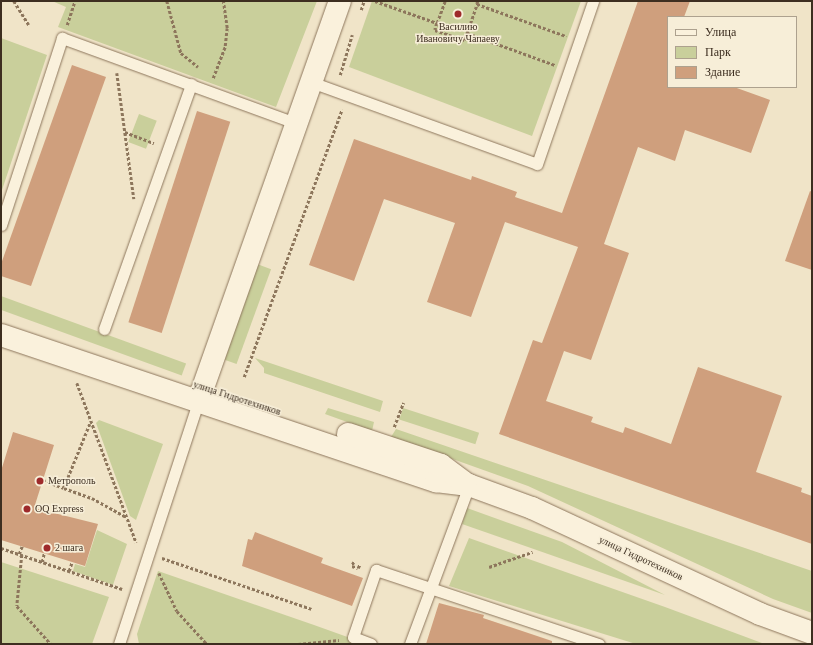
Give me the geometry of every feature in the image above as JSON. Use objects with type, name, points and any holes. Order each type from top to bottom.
[{"type":"street","points":[[201,393],[340,1]]},
{"type":"street","name":"улица Гидротехников","points":[[1,321],[201,393],[436,481],[469,486],[532,508],[760,614],[812,633]]},
{"type":"street","name":"улица Гидротехников","points":[[1,335],[201,393]]},
{"type":"lane","points":[[311,82],[537,164],[594,1]]},
{"type":"lane","points":[[1,225],[62,38],[296,123]]},
{"type":"lane","points":[[104,329],[191,84]]},
{"type":"lane","points":[[118,644],[150,554],[201,393]]},
{"type":"lane","points":[[410,644],[430,587],[469,486]]},
{"type":"lane","points":[[371,644],[353,637],[376,570],[599,644]]},
{"type":"path","points":[[14,1],[29,25]]},
{"type":"path","points":[[62,38],[75,1]]},
{"type":"path","points":[[167,1],[181,54],[198,67]]},
{"type":"path","points":[[208,90],[225,46],[227,28],[222,1]]},
{"type":"path","points":[[358,16],[364,1]]},
{"type":"path","points":[[374,1],[437,23]]},
{"type":"path","points":[[445,1],[435,30],[464,40],[478,3],[581,41]]},
{"type":"path","points":[[244,376],[353,79],[338,74],[353,30]]},
{"type":"path","points":[[467,33],[571,70]]},
{"type":"path","points":[[114,56],[134,201]]},
{"type":"path","points":[[125,132],[168,148]]},
{"type":"path","points":[[77,383],[90,424],[145,568]]},
{"type":"path","points":[[394,427],[403,403]]},
{"type":"path","points":[[64,488],[90,424]]},
{"type":"path","points":[[43,480],[92,498],[126,517]]},
{"type":"path","points":[[22,546],[20,554],[17,606],[51,644]]},
{"type":"path","points":[[1,548],[136,594]]},
{"type":"path","points":[[489,567],[532,552]]},
{"type":"path","points":[[42,562],[44,553]]},
{"type":"path","points":[[150,554],[312,609]]},
{"type":"path","points":[[150,554],[177,611],[208,644]]},
{"type":"path","points":[[69,571],[72,562]]},
{"type":"path","points":[[354,562],[352,566],[358,568],[360,564]]},
{"type":"path","points":[[298,644],[353,637]]},
{"type":"green space","points":[[52,1],[317,1],[276,107],[58,27],[66,7]]},
{"type":"green space","points":[[372,1],[581,1],[532,136],[349,67]]},
{"type":"green space","points":[[1,38],[47,55],[1,193]]},
{"type":"green space","points":[[139,114],[157,121],[146,149],[128,142]]},
{"type":"green space","points":[[257,264],[271,269],[237,364],[222,359]]},
{"type":"green space","points":[[1,296],[186,363],[182,376],[1,310]]},
{"type":"green space","points":[[255,358],[383,401],[380,412],[264,373],[264,368]]},
{"type":"green space","points":[[328,408],[374,422],[372,431],[325,414]]},
{"type":"green space","points":[[403,408],[479,433],[475,444],[399,419]]},
{"type":"green space","points":[[99,420],[163,444],[136,520],[130,516],[96,423]]},
{"type":"green space","points":[[396,429],[812,571],[812,613],[773,599],[528,486],[391,437]]},
{"type":"green space","points":[[467,508],[562,542],[665,595],[462,524]]},
{"type":"green space","points":[[97,530],[127,544],[113,585],[73,571],[75,564],[85,567]]},
{"type":"green space","points":[[469,538],[765,644],[636,644],[449,586]]},
{"type":"green space","points":[[1,562],[109,597],[92,644],[1,644]]},
{"type":"green space","points":[[158,571],[367,644],[139,644],[137,634]]},
{"type":"building","points":[[638,1],[690,1],[684,16],[667,16],[667,88],[737,88],[770,100],[751,153],[685,130],[675,161],[638,147],[604,244],[629,253],[591,360],[564,351],[546,401],[593,417],[591,422],[623,433],[625,427],[671,444],[698,367],[782,396],[756,472],[802,488],[801,492],[812,496],[812,544],[499,434],[533,340],[542,343],[578,247],[505,222],[471,317],[427,302],[455,223],[384,199],[354,281],[309,265],[354,139],[471,180],[472,176],[517,192],[515,197],[562,213]]},
{"type":"building","points":[[72,65],[106,77],[31,286],[1,276],[1,264]]},
{"type":"building","points":[[197,111],[230,122],[162,333],[128,322]]},
{"type":"building","points":[[810,191],[812,192],[812,270],[785,261]]},
{"type":"building","points":[[13,432],[54,445],[34,508],[98,524],[85,566],[1,540],[1,471]]},
{"type":"building","points":[[255,532],[323,558],[321,563],[363,578],[352,606],[242,566],[248,539],[252,540]]},
{"type":"building","points":[[439,603],[484,615],[483,618],[552,641],[552,644],[426,644]]},
{"type":"place","name":"Василию Ивановичу Чапаеву","points":[[458,14]]},
{"type":"place","name":"Метрополь","points":[[40,481]]},
{"type":"place","name":"OQ Express","points":[[27,509]]},
{"type":"place","name":"2 шага","points":[[47,548]]}]
